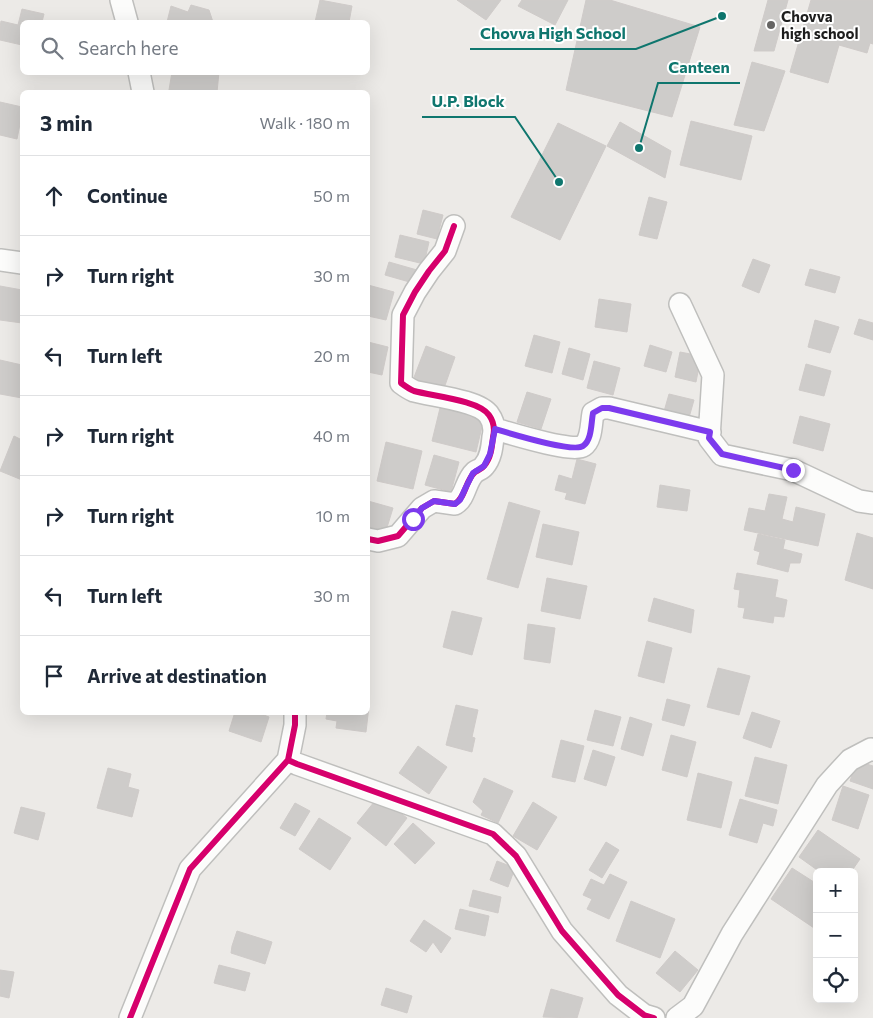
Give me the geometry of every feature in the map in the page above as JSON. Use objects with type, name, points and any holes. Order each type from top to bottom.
[{"type":"street","points":[[121,0],[126,20]]},
{"type":"street","points":[[140,75],[143,90]]},
{"type":"street","points":[[370,539],[378,541],[398,536],[422,508],[434,501],[455,504],[460,500],[473,473],[484,466],[490,454],[495,429],[488,414],[480,408],[412,390],[401,383],[403,315],[429,271],[446,251],[454,226]]},
{"type":"street","points":[[0,260],[20,263]]},
{"type":"street","points":[[680,304],[713,375],[709,438],[722,454],[793,470],[859,500],[873,503]]},
{"type":"street","points":[[495,429],[533,440],[578,449],[585,446],[589,436],[593,413],[602,408],[627,412],[710,432]]},
{"type":"street","points":[[130,1018],[190,869],[288,760],[295,725],[295,715]]},
{"type":"street","points":[[677,1018],[693,1006],[732,934],[827,785],[850,760],[871,749],[873,750]]},
{"type":"street","points":[[288,760],[493,834],[516,856],[568,938],[618,994],[644,1015],[654,1018]]},
{"type":"building","points":[[320,0],[352,6],[349,20],[315,20]]},
{"type":"building","points":[[457,0],[501,0],[486,20]]},
{"type":"building","points":[[522,0],[568,0],[555,25],[518,6]]},
{"type":"building","points":[[586,0],[610,0],[700,27],[672,117],[566,90]]},
{"type":"building","name":"Chovva high school","points":[[768,0],[788,0],[774,51],[754,51]]},
{"type":"building","points":[[811,0],[873,0],[873,44],[870,43],[867,53],[839,45],[828,83],[790,72]]},
{"type":"building","points":[[191,5],[209,10],[212,20],[168,20],[171,6],[188,12]]},
{"type":"building","points":[[22,9],[44,14],[42,20],[20,20],[20,45],[0,40],[1,21],[18,25]]},
{"type":"building","points":[[752,62],[785,71],[764,131],[734,125]]},
{"type":"building","points":[[172,75],[219,75],[217,90],[169,90]]},
{"type":"building","points":[[0,102],[20,107],[20,124],[17,139],[0,135]]},
{"type":"building","points":[[691,121],[752,136],[741,180],[680,165]]},
{"type":"building","points":[[620,122],[671,151],[665,178],[607,146]]},
{"type":"building","points":[[558,123],[606,146],[560,240],[511,217]]},
{"type":"building","points":[[649,197],[667,202],[657,239],[639,235]]},
{"type":"building","points":[[423,210],[443,215],[437,239],[417,234]]},
{"type":"building","points":[[400,235],[429,242],[424,264],[395,257]]},
{"type":"building","points":[[753,259],[770,265],[759,293],[742,286]]},
{"type":"building","points":[[389,262],[417,270],[413,283],[385,275]]},
{"type":"building","points":[[810,269],[840,277],[835,293],[805,285]]},
{"type":"building","points":[[0,286],[20,290],[20,323],[0,320]]},
{"type":"building","points":[[370,286],[394,292],[386,320],[370,316]]},
{"type":"building","points":[[599,299],[631,304],[627,332],[595,327]]},
{"type":"building","points":[[859,319],[873,323],[873,340],[854,334]]},
{"type":"building","points":[[815,320],[839,327],[830,353],[808,347]]},
{"type":"building","points":[[534,335],[560,342],[552,373],[525,366]]},
{"type":"building","points":[[370,342],[388,347],[382,375],[370,372]]},
{"type":"building","points":[[650,345],[672,352],[666,372],[644,366]]},
{"type":"building","points":[[426,346],[455,357],[443,391],[413,380]]},
{"type":"building","points":[[569,348],[590,354],[583,380],[562,374]]},
{"type":"building","points":[[680,352],[701,356],[696,382],[675,377]]},
{"type":"building","points":[[0,360],[20,365],[20,398],[0,394]]},
{"type":"building","points":[[594,361],[620,368],[613,395],[587,388]]},
{"type":"building","points":[[806,364],[831,371],[824,396],[799,390]]},
{"type":"building","points":[[527,392],[551,399],[541,429],[517,422]]},
{"type":"building","points":[[669,394],[694,400],[688,421],[663,415]]},
{"type":"building","points":[[441,404],[485,414],[476,452],[432,441]]},
{"type":"building","points":[[800,416],[830,424],[823,451],[793,443]]},
{"type":"building","points":[[14,436],[20,439],[20,479],[0,471]]},
{"type":"building","points":[[386,442],[422,451],[413,489],[377,481]]},
{"type":"building","points":[[434,455],[459,462],[451,492],[425,485]]},
{"type":"building","points":[[577,459],[596,464],[585,504],[565,499],[567,493],[555,490],[559,475],[572,479]]},
{"type":"building","points":[[660,485],[690,490],[687,511],[657,507]]},
{"type":"building","points":[[769,494],[787,497],[782,519],[793,522],[796,507],[825,514],[818,546],[744,530],[749,508],[765,511]]},
{"type":"building","points":[[370,502],[393,508],[385,534],[370,530]]},
{"type":"building","points":[[509,502],[540,511],[518,588],[487,579]]},
{"type":"building","points":[[543,524],[579,532],[572,565],[536,557]]},
{"type":"building","points":[[857,533],[873,538],[873,589],[845,580]]},
{"type":"building","points":[[758,534],[785,540],[783,549],[802,554],[800,563],[790,563],[788,572],[757,564],[760,552],[754,550]]},
{"type":"building","points":[[737,573],[778,580],[775,597],[787,600],[784,617],[774,616],[773,623],[743,618],[745,608],[738,607],[740,590],[734,589]]},
{"type":"building","points":[[547,578],[587,586],[580,619],[541,611]]},
{"type":"building","points":[[654,598],[694,610],[691,633],[648,621]]},
{"type":"building","points":[[452,611],[482,618],[472,655],[443,647]]},
{"type":"building","points":[[528,624],[555,628],[550,663],[524,659]]},
{"type":"building","points":[[647,641],[672,648],[664,683],[638,676]]},
{"type":"building","points":[[718,668],[750,676],[739,715],[707,707]]},
{"type":"building","points":[[667,699],[690,705],[684,726],[662,720]]},
{"type":"building","points":[[456,705],[478,710],[472,737],[475,738],[472,752],[446,745]]},
{"type":"building","points":[[595,710],[621,717],[613,746],[587,740]]},
{"type":"building","points":[[752,712],[780,721],[771,748],[743,738]]},
{"type":"building","points":[[234,715],[264,715],[269,717],[261,742],[229,731]]},
{"type":"building","points":[[327,715],[368,715],[366,732],[336,728],[337,721],[326,719]]},
{"type":"building","points":[[630,717],[652,724],[643,756],[621,749]]},
{"type":"building","points":[[671,735],[696,742],[687,777],[662,770]]},
{"type":"building","points":[[561,740],[584,746],[575,782],[552,777]]},
{"type":"building","points":[[418,746],[447,767],[429,794],[399,773]]},
{"type":"building","points":[[593,750],[615,757],[606,786],[584,779]]},
{"type":"building","points":[[755,757],[787,765],[778,804],[745,796]]},
{"type":"building","points":[[857,761],[873,766],[873,789],[850,781]]},
{"type":"building","points":[[108,768],[131,774],[128,787],[139,790],[132,817],[97,808]]},
{"type":"building","points":[[698,773],[732,782],[721,828],[687,820]]},
{"type":"building","points":[[484,778],[513,791],[498,823],[481,815],[483,811],[473,802]]},
{"type":"building","points":[[843,786],[869,795],[858,829],[832,820]]},
{"type":"building","points":[[379,796],[407,818],[386,846],[357,823]]},
{"type":"building","points":[[740,799],[777,810],[773,826],[763,823],[757,843],[729,835]]},
{"type":"building","points":[[533,802],[557,817],[537,850],[513,836]]},
{"type":"building","points":[[295,803],[310,811],[295,836],[280,828]]},
{"type":"building","points":[[21,807],[45,813],[38,840],[14,833]]},
{"type":"building","points":[[319,818],[351,838],[330,870],[299,849]]},
{"type":"building","points":[[413,823],[435,843],[415,864],[394,844]]},
{"type":"building","points":[[818,830],[860,859],[854,868],[814,868],[799,857]]},
{"type":"building","points":[[606,842],[619,850],[602,878],[589,870]]},
{"type":"building","points":[[497,861],[515,868],[508,887],[490,880]]},
{"type":"building","points":[[792,868],[813,881],[813,927],[771,899]]},
{"type":"building","points":[[610,874],[627,882],[609,919],[587,909],[592,899],[583,895],[591,879],[604,885]]},
{"type":"building","points":[[473,890],[501,897],[498,913],[469,906]]},
{"type":"building","points":[[631,901],[675,919],[660,958],[616,941]]},
{"type":"building","points":[[460,909],[489,916],[485,936],[455,929]]},
{"type":"building","points":[[424,920],[451,938],[441,953],[433,942],[426,952],[410,941]]},
{"type":"building","points":[[237,931],[272,942],[265,964],[231,953]]},
{"type":"building","points":[[675,951],[698,970],[680,992],[656,973]]},
{"type":"building","points":[[219,965],[250,973],[245,991],[214,983]]},
{"type":"building","points":[[0,970],[14,972],[9,998],[0,996]]},
{"type":"building","points":[[386,988],[412,996],[407,1013],[381,1005]]},
{"type":"building","points":[[551,989],[583,998],[577,1018],[543,1017]]},
{"type":"cycle path","points":[[370,539],[378,541],[398,536],[422,508],[434,501],[455,504],[459,501],[469,480],[486,463],[491,452],[494,426],[491,418],[484,410],[466,402],[414,391],[401,383],[403,315],[415,292],[445,251],[454,226]]},
{"type":"cycle path","points":[[130,1018],[190,869],[288,760],[295,725],[295,715]]},
{"type":"cycle path","points":[[288,760],[493,834],[516,856],[562,931],[618,995],[644,1015],[654,1018]]},
{"type":"place","name":"Chovva High School","points":[[722,16]]},
{"type":"place","name":"Chovva high school","points":[[771,25]]},
{"type":"place","name":"Canteen","points":[[639,148]]},
{"type":"place","name":"U.P. Block","points":[[559,182]]},
{"type":"route","points":[[413,519],[422,508],[434,501],[455,504],[460,500],[473,473],[484,466],[490,454],[495,429],[533,440],[578,449],[585,446],[589,436],[593,413],[602,408],[609,408],[710,432],[709,438],[722,454],[793,470]]}]
